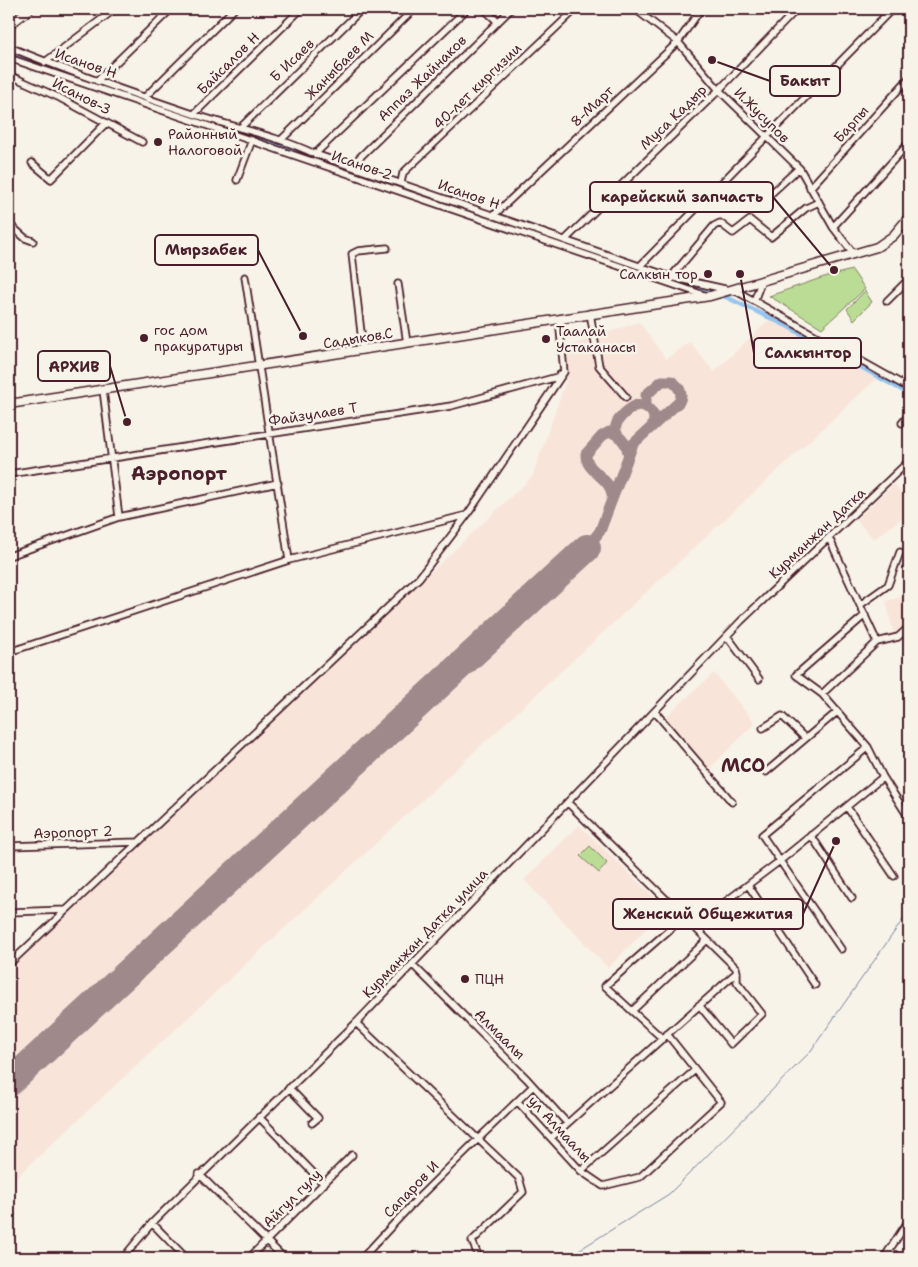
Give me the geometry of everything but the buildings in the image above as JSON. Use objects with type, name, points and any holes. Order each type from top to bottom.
[{"type":"main road","points":[[9,25],[30,9]]},
{"type":"main road","points":[[728,290],[885,242],[909,217]]},
{"type":"main road","name":"Садыков.С","points":[[9,404],[708,296],[728,290]]},
{"type":"street","points":[[45,62],[115,9]]},
{"type":"street","points":[[97,81],[171,9]]},
{"type":"street","points":[[145,97],[234,9]]},
{"type":"street","name":"Байсалов Н","points":[[194,114],[301,9]]},
{"type":"street","name":"Б Исаев","points":[[240,128],[362,9]]},
{"type":"street","name":"Жаныбаев М","points":[[282,139],[414,9]]},
{"type":"street","name":"Аппаз Жайнаков","points":[[315,154],[467,9]]},
{"type":"street","points":[[484,9],[498,22]]},
{"type":"street","name":"Аппаз Жайнаков","points":[[351,166],[511,9]]},
{"type":"street","name":"40-лет киргизии","points":[[400,183],[403,173],[576,9]]},
{"type":"street","name":"8-Март","points":[[493,216],[678,42],[701,9]]},
{"type":"street","name":"Муса Кадыр","points":[[565,240],[719,90],[797,9]]},
{"type":"street","points":[[640,266],[892,9]]},
{"type":"street","points":[[905,9],[909,12]]},
{"type":"street","name":"И.Жусупов","points":[[640,10],[678,42],[719,90],[799,168],[833,227],[853,253]]},
{"type":"street","name":"Исанов Н","points":[[9,47],[97,81],[194,114],[282,139],[315,154],[671,277],[728,290],[754,301],[909,388]]},
{"type":"street","name":"Исанов-2","points":[[9,58],[708,296]]},
{"type":"street","name":"Исанов-3","points":[[9,75],[60,98],[142,142]]},
{"type":"street","name":"Барпы","points":[[810,188],[909,78]]},
{"type":"street","points":[[32,163],[51,179],[106,123]]},
{"type":"street","points":[[236,180],[252,140]]},
{"type":"street","points":[[833,227],[909,143]]},
{"type":"street","points":[[764,200],[799,168]]},
{"type":"street","points":[[671,277],[714,226],[720,224],[733,233],[750,220],[771,237],[806,208],[819,202]]},
{"type":"street","points":[[9,224],[25,238],[33,241]]},
{"type":"street","points":[[363,350],[352,254],[358,251],[387,248]]},
{"type":"street","points":[[245,277],[257,366],[270,434],[289,560]]},
{"type":"street","points":[[887,301],[909,279]]},
{"type":"street","points":[[754,301],[762,280]]},
{"type":"street","points":[[398,284],[407,343]]},
{"type":"street","points":[[590,314],[599,366],[626,398]]},
{"type":"street","points":[[9,964],[419,578],[467,515],[564,372],[560,330],[561,318]]},
{"type":"street","name":"Файзулаев Т","points":[[9,474],[451,406],[557,377],[564,372]]},
{"type":"street","points":[[103,390],[119,518]]},
{"type":"street","points":[[902,423],[909,415]]},
{"type":"street","name":"Курманжан Датка","points":[[741,621],[909,462]]},
{"type":"street","points":[[9,556],[119,518],[278,483]]},
{"type":"street","points":[[9,652],[289,560],[467,515]]},
{"type":"street","points":[[829,538],[877,642]]},
{"type":"street","points":[[860,604],[888,585],[900,552]]},
{"type":"street","points":[[865,615],[796,675],[822,694],[868,747],[883,777],[909,818]]},
{"type":"street","name":"Курманжан Датка улица","points":[[123,1258],[152,1223],[199,1174],[356,1023],[741,621]]},
{"type":"street","points":[[822,694],[877,642],[898,636],[909,627]]},
{"type":"street","points":[[727,636],[759,679]]},
{"type":"street","points":[[655,712],[732,802]]},
{"type":"street","points":[[766,772],[837,712]]},
{"type":"street","points":[[763,728],[782,716],[805,738]]},
{"type":"street","points":[[841,949],[762,835],[868,747]]},
{"type":"street","points":[[693,926],[781,860],[883,777]]},
{"type":"street","points":[[568,803],[736,968],[738,982],[762,1014],[731,1044],[699,1005]]},
{"type":"street","points":[[847,807],[894,876]]},
{"type":"street","points":[[811,835],[852,898]]},
{"type":"street","name":"Аэропорт 2","points":[[9,846],[138,842]]},
{"type":"street","points":[[748,884],[815,985]]},
{"type":"street","points":[[9,912],[66,910]]},
{"type":"street","points":[[581,1170],[696,1070],[665,1037],[632,1011],[605,986],[684,917]]},
{"type":"street","points":[[632,1011],[707,940]]},
{"type":"street","name":"Алмаалы","points":[[412,964],[567,1123]]},
{"type":"street","points":[[551,1138],[737,972]]},
{"type":"street","points":[[356,1023],[519,1178],[523,1192],[472,1241],[478,1255],[474,1258]]},
{"type":"street","name":"ул Алмаалы","points":[[516,1101],[581,1170],[603,1186],[640,1177],[721,1102],[696,1070]]},
{"type":"street","name":"Сапаров И","points":[[362,1258],[416,1200],[533,1086]]},
{"type":"street","points":[[288,1088],[318,1118],[312,1123]]},
{"type":"street","points":[[259,1117],[324,1184]]},
{"type":"street","name":"Айгул гулу","points":[[249,1258],[352,1155]]},
{"type":"street","points":[[199,1174],[284,1258]]},
{"type":"street","points":[[884,1258],[909,1220]]},
{"type":"street","points":[[152,1223],[186,1258]]},
{"type":"street","points":[[889,1250],[899,1258]]},
{"type":"shaded area","points":[[774,320],[876,379],[9,1184],[9,969],[532,477],[567,378],[563,348],[639,322],[666,359],[690,342],[714,372],[768,321]]},
{"type":"shaded area","points":[[894,484],[909,503],[909,513],[874,539],[856,520]]},
{"type":"shaded area","points":[[909,595],[909,624],[894,635],[886,601]]},
{"type":"shaded area","points":[[714,673],[755,723],[707,771],[662,720]]},
{"type":"shaded area","points":[[579,825],[666,909],[608,968],[524,880]]},
{"type":"green space","points":[[852,270],[865,289],[822,328],[769,296],[824,277]]},
{"type":"green space","points":[[865,291],[872,302],[854,320],[847,309]]},
{"type":"green space","points":[[590,846],[607,863],[599,873],[580,856]]},
{"type":"waterway","points":[[9,54],[90,81]]},
{"type":"waterway","points":[[199,119],[318,158]]},
{"type":"waterway","points":[[335,164],[559,241]]},
{"type":"waterway","points":[[670,279],[726,297],[787,326],[909,394]]},
{"type":"waterway","points":[[566,1258],[669,1194],[810,1052],[909,911]]},
{"type":"taxiway","points":[[587,548],[600,531],[633,444],[679,402],[680,390],[671,381],[662,381],[646,395],[646,406]]},
{"type":"taxiway","points":[[617,434],[616,425],[618,421],[625,413],[637,405],[641,405],[651,411],[654,418],[652,426]]},
{"type":"taxiway","points":[[612,496],[608,484],[590,466],[586,454],[602,436],[609,432],[616,434],[622,439],[628,453]]},
{"type":"runway","points":[[9,1083],[587,548]]},
{"type":"place","name":"Бакыт","points":[[712,60]]},
{"type":"place","name":"Районный Налоговой","points":[[158,142]]},
{"type":"place","name":"карейский запчасть","points":[[834,270]]},
{"type":"place","name":"Салкын тор","points":[[708,274]]},
{"type":"place","name":"Салкынтор","points":[[740,274]]},
{"type":"place","name":"Мырзабек","points":[[303,336]]},
{"type":"place","name":"гос дом пракуратуры","points":[[144,338]]},
{"type":"place","name":"Таалай Устаканасы","points":[[546,339]]},
{"type":"place","name":"АРХИВ","points":[[127,422]]},
{"type":"place","name":"Женский Общежития","points":[[836,841]]},
{"type":"place","name":"ПЦН","points":[[465,979]]},
{"type":"district","name":"Аэропорт","points":[[179,473]]},
{"type":"district","name":"МСО","points":[[743,765]]}]
